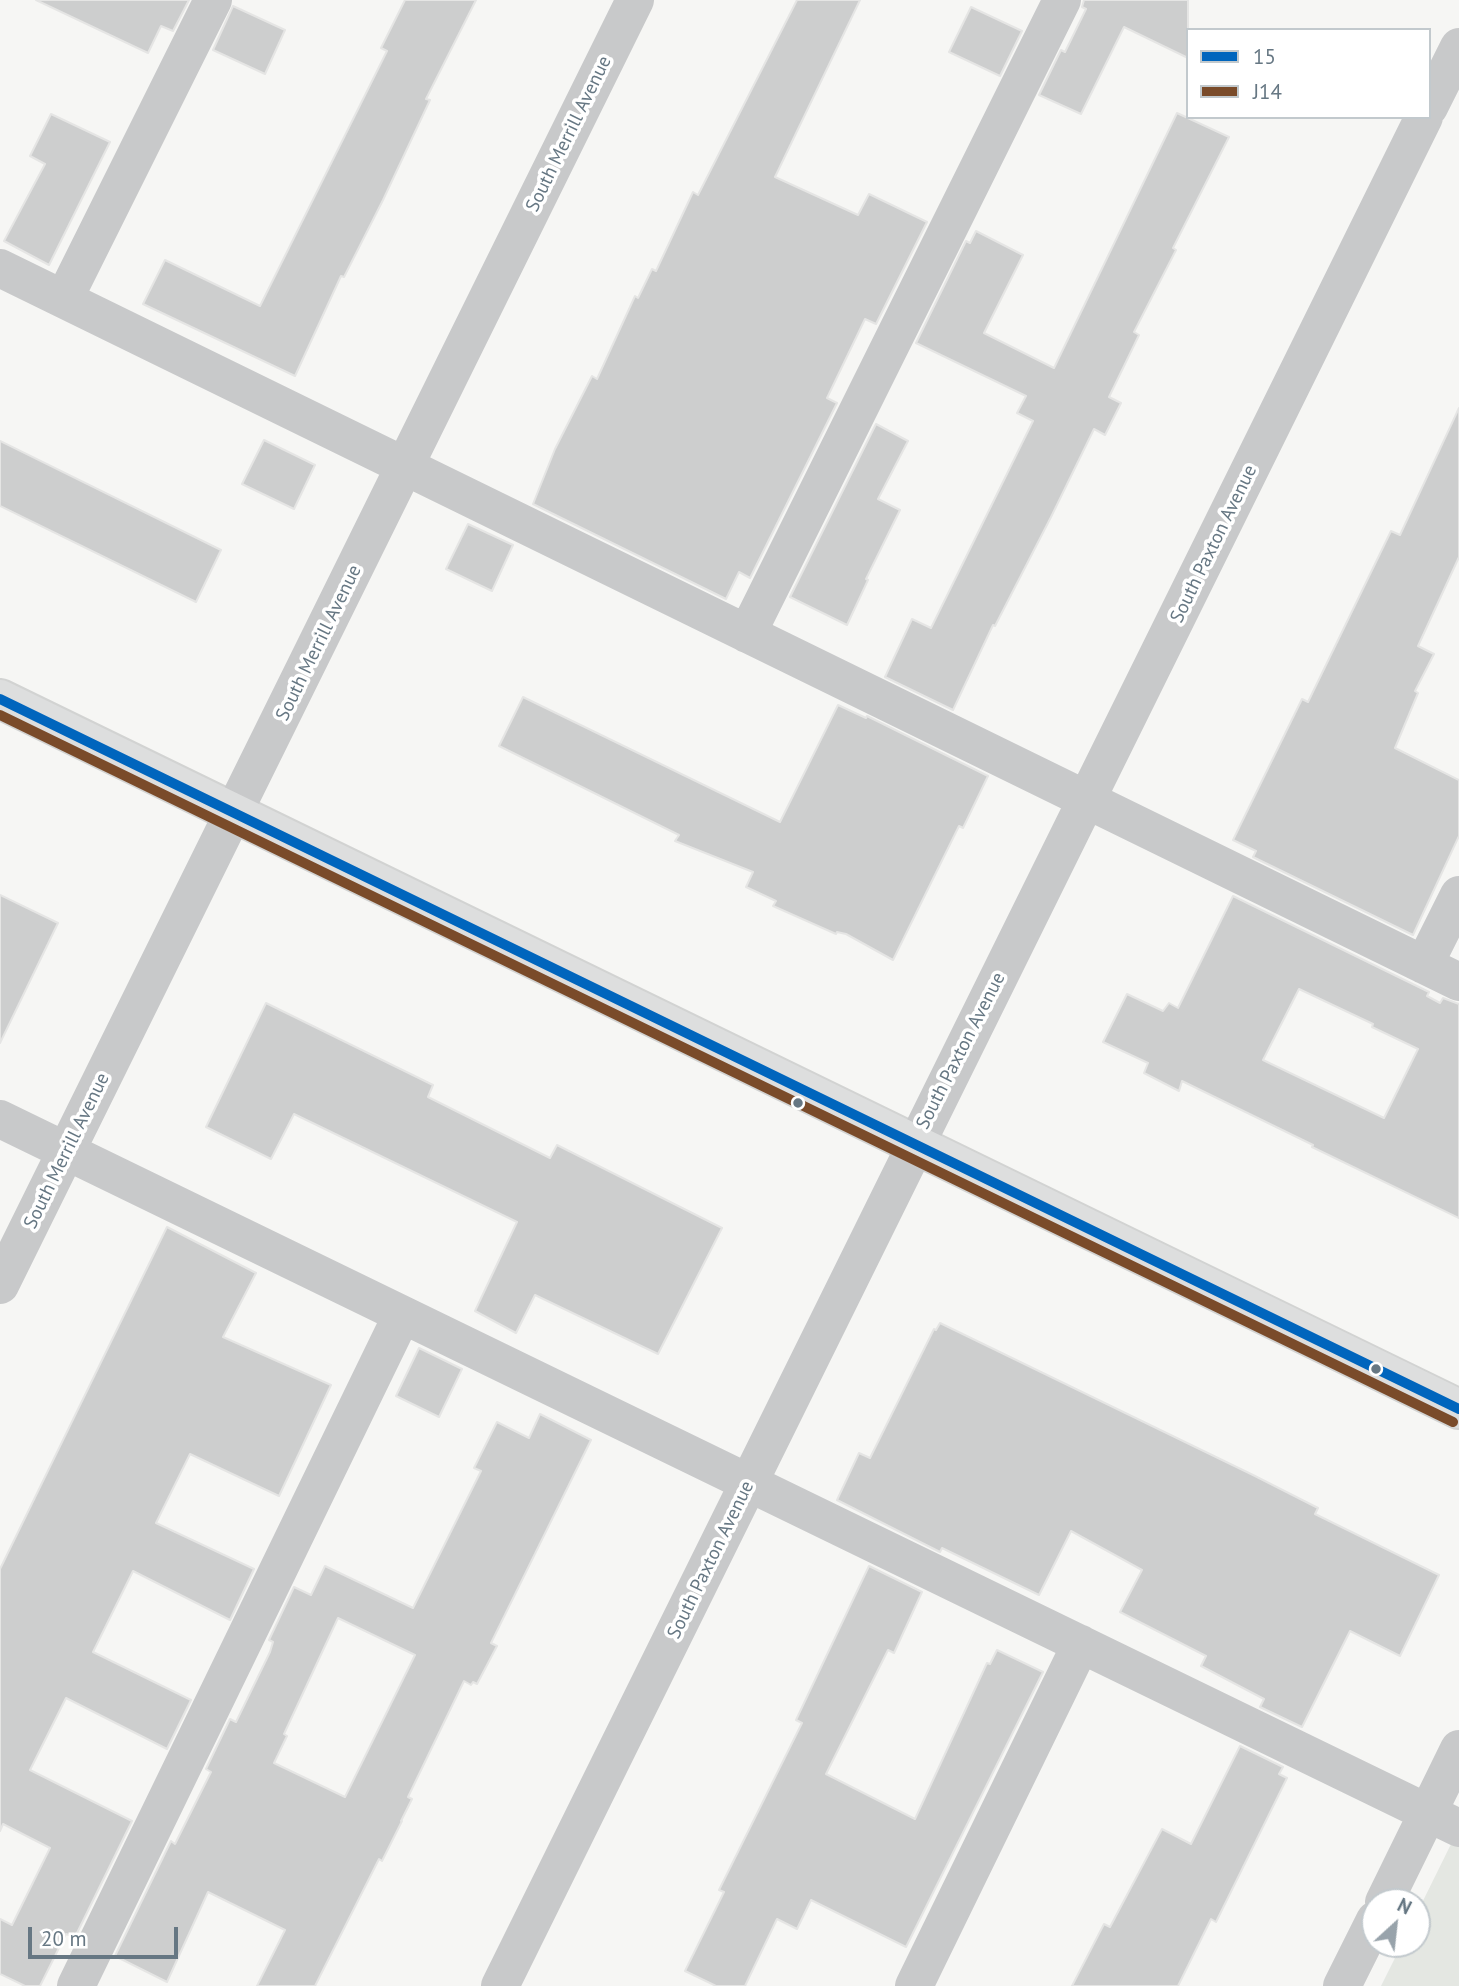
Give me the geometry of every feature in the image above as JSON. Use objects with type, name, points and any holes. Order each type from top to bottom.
[{"type":"main road","points":[[0,699],[1459,1409]]},
{"type":"street","points":[[64,299],[212,0]]},
{"type":"street","name":"South Merrill Avenue","points":[[0,1285],[635,0]]},
{"type":"street","points":[[747,634],[1062,0]]},
{"type":"street","points":[[1431,103],[1459,47]]},
{"type":"street","name":"South Paxton Avenue","points":[[500,1986],[1423,119]]},
{"type":"street","points":[[0,268],[1459,982]]},
{"type":"street","points":[[1424,965],[1459,895]]},
{"type":"street","points":[[0,1119],[1443,1820]]},
{"type":"street","points":[[76,1986],[402,1315]]},
{"type":"street","points":[[914,1986],[1081,1644]]},
{"type":"street","points":[[1394,1888],[1443,1820],[1459,1749]]},
{"type":"street","points":[[1342,1986],[1361,1948]]},
{"type":"shaded area","points":[[1453,1840],[1459,1843],[1459,1986],[1381,1986],[1395,1958],[1431,1958],[1429,1888]]},
{"type":"building","points":[[36,0],[189,0],[173,31],[161,26],[148,53]]},
{"type":"building","points":[[405,0],[476,0],[426,99],[430,100],[383,200],[344,277],[341,276],[295,376],[143,304],[165,260],[260,306],[387,51],[381,48]]},
{"type":"building","points":[[797,0],[860,0],[775,177],[858,215],[869,194],[927,222],[876,324],[865,319],[827,398],[837,403],[750,578],[739,572],[726,599],[533,504],[555,449],[592,376],[597,379],[635,296],[638,298],[652,269],[656,271],[693,192],[698,195]]},
{"type":"building","points":[[1084,0],[1188,0],[1186,57],[1124,27],[1081,114],[1039,95],[1061,50],[1065,52],[1086,9],[1082,7]]},
{"type":"building","points":[[233,6],[285,30],[265,74],[213,50]]},
{"type":"building","points":[[971,7],[1022,31],[1000,76],[949,52]]},
{"type":"building","points":[[1177,113],[1229,137],[1134,332],[1139,335],[1109,397],[1121,403],[1105,435],[1094,429],[995,626],[993,625],[953,710],[885,677],[912,619],[931,628],[1033,421],[1017,413],[1026,396],[916,343],[966,241],[970,243],[976,231],[1023,255],[984,333],[1054,368]]},
{"type":"building","points":[[51,114],[110,142],[49,265],[4,241],[45,164],[30,156]]},
{"type":"building","points":[[1459,408],[1459,557],[1418,646],[1434,654],[1415,691],[1418,693],[1395,748],[1459,780],[1459,836],[1413,935],[1253,857],[1256,851],[1233,840],[1302,699],[1308,702],[1391,531],[1400,535]]},
{"type":"building","points":[[876,424],[908,441],[878,499],[900,510],[847,625],[790,597]]},
{"type":"building","points":[[264,440],[315,465],[294,509],[242,484]]},
{"type":"building","points":[[0,441],[221,550],[196,602],[0,506]]},
{"type":"building","points":[[468,524],[513,545],[492,591],[446,569]]},
{"type":"building","points":[[523,697],[780,822],[838,705],[866,718],[867,716],[988,776],[963,828],[959,826],[893,960],[846,934],[836,934],[773,906],[776,901],[746,887],[753,872],[675,841],[679,835],[499,746]]},
{"type":"building","points":[[0,895],[58,923],[0,1043]]},
{"type":"building","points":[[1233,896],[1429,992],[1427,996],[1440,1003],[1443,998],[1459,1004],[1459,1218],[1182,1081],[1179,1091],[1144,1073],[1148,1063],[1103,1042],[1127,994],[1163,1011],[1169,1003],[1178,1008]],"holes":[[[1299,989],[1373,1024],[1372,1027],[1418,1049],[1384,1118],[1263,1060]]]},
{"type":"building","points":[[266,1003],[433,1085],[428,1097],[550,1158],[557,1145],[722,1228],[658,1354],[535,1295],[516,1333],[475,1311],[517,1222],[294,1114],[271,1159],[206,1127]]},
{"type":"building","points":[[167,1227],[256,1273],[223,1337],[331,1385],[279,1496],[190,1454],[156,1523],[254,1569],[230,1620],[133,1571],[93,1652],[191,1700],[167,1749],[66,1698],[30,1770],[132,1821],[75,1937],[66,1934],[40,1986],[25,1986],[0,1974],[0,1919],[12,1925],[50,1848],[3,1824],[0,1831],[0,1569]]},
{"type":"building","points":[[940,1323],[1253,1475],[1318,1508],[1315,1514],[1439,1575],[1400,1656],[1350,1631],[1302,1727],[1260,1707],[1264,1699],[1201,1666],[1206,1656],[1120,1612],[1142,1570],[1071,1531],[1039,1595],[942,1548],[940,1552],[837,1500],[859,1453],[870,1458],[934,1329],[936,1330]]},
{"type":"building","points":[[419,1348],[462,1369],[439,1417],[396,1396]]},
{"type":"building","points":[[540,1414],[591,1440],[491,1643],[497,1646],[477,1684],[473,1682],[471,1685],[464,1681],[408,1797],[412,1799],[402,1821],[382,1861],[379,1859],[315,1986],[257,1986],[285,1930],[208,1892],[167,1982],[115,1956],[171,1841],[175,1844],[211,1772],[206,1769],[230,1719],[236,1722],[270,1652],[273,1642],[269,1640],[294,1587],[311,1595],[325,1566],[413,1608],[481,1471],[474,1468],[497,1422],[529,1438]],"holes":[[[338,1618],[415,1655],[345,1797],[274,1763],[287,1736],[284,1734]]]},
{"type":"building","points":[[869,1566],[922,1592],[894,1653],[888,1650],[826,1774],[915,1819],[987,1663],[990,1664],[997,1650],[1043,1672],[906,1947],[811,1900],[797,1929],[777,1919],[745,1986],[716,1986],[685,1971],[724,1892],[719,1890],[802,1723],[796,1720]]},
{"type":"building","points":[[1240,1746],[1283,1767],[1279,1774],[1287,1778],[1216,1922],[1211,1919],[1178,1986],[1072,1986],[1104,1924],[1110,1927],[1162,1829],[1191,1844]]},
{"type":"transit line","name":"15","points":[[0,699],[1459,1409]]},
{"type":"transit line","name":"J14","points":[[0,715],[1453,1422]]}]
